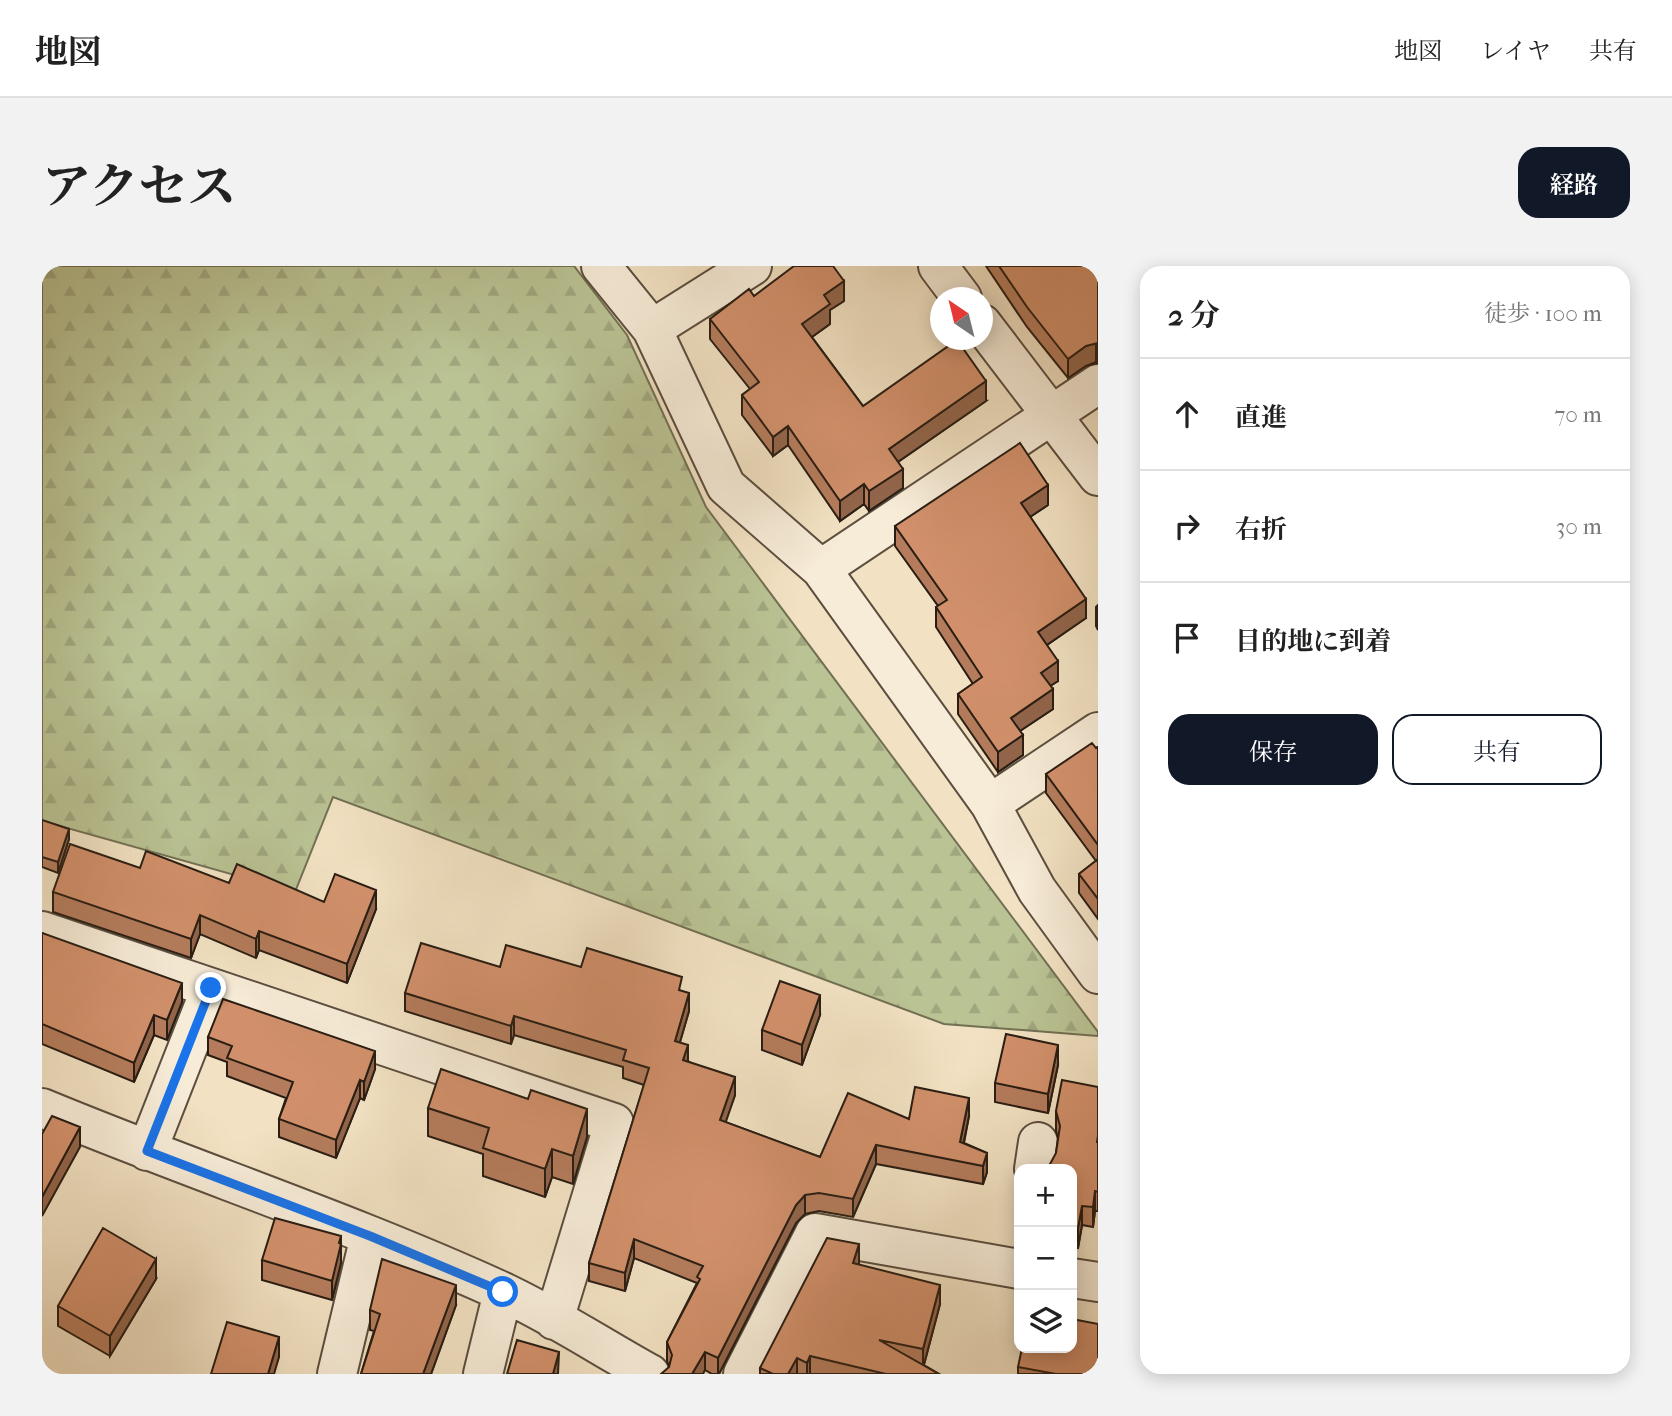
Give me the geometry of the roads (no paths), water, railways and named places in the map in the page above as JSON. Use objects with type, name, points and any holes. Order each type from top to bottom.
[{"type":"street","points":[[601,266],[652,329],[726,486],[821,569],[990,804],[1037,890],[1098,974]]},
{"type":"street","points":[[652,329],[752,266]]},
{"type":"street","points":[[938,266],[954,287]]},
{"type":"street","points":[[993,339],[1098,476]]},
{"type":"street","points":[[821,569],[1098,384]]},
{"type":"street","points":[[990,804],[1098,732]]},
{"type":"street","points":[[42,931],[614,1123],[555,1320]]},
{"type":"street","points":[[147,1151],[211,988]]},
{"type":"street","points":[[42,1108],[370,1236],[503,1292],[650,1374]]},
{"type":"street","points":[[743,1374],[815,1233],[1014,1268]]},
{"type":"street","points":[[337,1374],[370,1236]]},
{"type":"street","points":[[1077,1279],[1098,1282]]},
{"type":"street","points":[[483,1374],[503,1292]]}]
